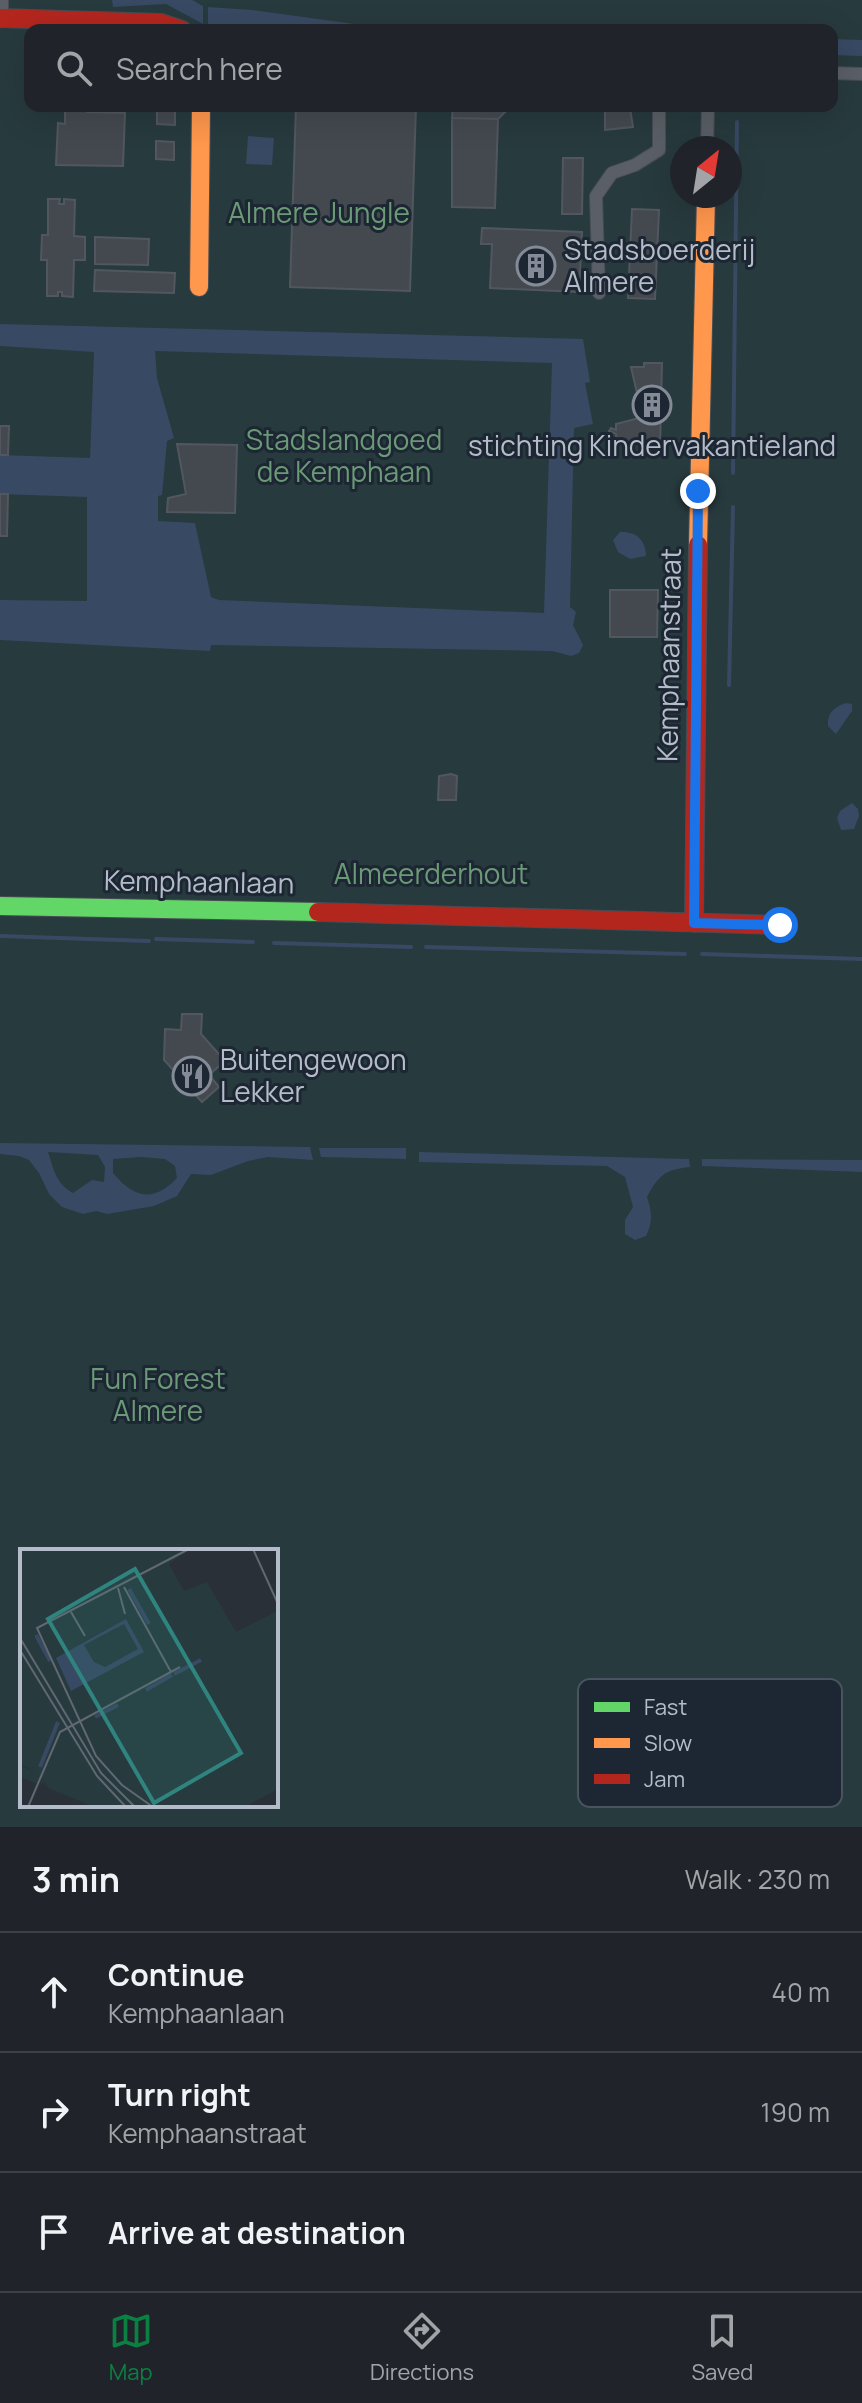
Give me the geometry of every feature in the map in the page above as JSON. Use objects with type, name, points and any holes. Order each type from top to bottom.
[{"type":"street","points":[[1,12],[164,24]]},
{"type":"street","points":[[838,73],[862,74]]},
{"type":"street","points":[[199,287],[201,112]]},
{"type":"street","points":[[599,293],[596,196],[612,173],[635,165],[659,150],[659,112]]},
{"type":"street","points":[[707,136],[708,112]]},
{"type":"street","name":"Kemphaanstraat","points":[[694,923],[698,491],[706,208]]},
{"type":"street","name":"Kemphaanlaan","points":[[0,906],[780,925]]},
{"type":"green space","name":"Almeerderhout","points":[[0,0],[862,0],[862,1827],[0,1827]]},
{"type":"water","points":[[112,0],[192,0],[203,6],[203,24],[166,4],[113,7]]},
{"type":"water","points":[[208,7],[354,24],[208,24]]},
{"type":"water","points":[[838,39],[862,40],[862,56],[838,55]]},
{"type":"water","points":[[248,136],[274,138],[272,165],[246,164]]},
{"type":"water","points":[[0,324],[583,339],[590,382],[585,383],[593,424],[574,428],[570,607],[576,612],[573,625],[583,645],[579,653],[571,656],[552,651],[211,645],[210,651],[0,640],[0,600],[87,601],[87,497],[0,494],[0,455],[90,458],[94,352],[0,346]],"holes":[[[155,351],[552,363],[544,613],[219,600],[211,597],[195,523],[158,521],[158,496],[162,495],[167,441],[174,438],[157,378]]]},
{"type":"water","points":[[620,532],[639,538],[646,556],[630,559],[618,552],[613,540]]},
{"type":"water","points":[[846,703],[852,704],[852,711],[836,734],[828,726],[829,717]]},
{"type":"water","points":[[852,803],[858,809],[859,816],[854,829],[841,830],[837,818],[840,811]]},
{"type":"water","points":[[0,1143],[310,1147],[313,1160],[268,1157],[211,1175],[191,1174],[177,1196],[154,1206],[107,1214],[96,1211],[83,1214],[62,1207],[49,1194],[29,1160],[0,1154]],"holes":[[[48,1152],[98,1155],[105,1167],[104,1182],[92,1180],[73,1193],[59,1180]],[[113,1159],[165,1159],[175,1166],[177,1178],[152,1194],[128,1188],[113,1173]]]},
{"type":"water","points":[[319,1148],[406,1148],[406,1159],[321,1157]]},
{"type":"water","points":[[419,1152],[689,1159],[690,1167],[668,1172],[655,1183],[647,1197],[650,1226],[646,1236],[635,1240],[625,1234],[625,1220],[633,1207],[625,1177],[607,1166],[419,1162]]},
{"type":"water","points":[[702,1159],[862,1160],[862,1172],[702,1166]]},
{"type":"building","points":[[65,112],[125,113],[123,166],[56,165],[58,123],[65,124]]},
{"type":"building","points":[[157,112],[175,112],[175,125],[157,124]]},
{"type":"building","points":[[296,112],[416,112],[410,291],[290,287]]},
{"type":"building","points":[[452,112],[505,112],[498,119],[452,118]]},
{"type":"building","points":[[605,112],[631,112],[633,127],[605,130]]},
{"type":"building","points":[[452,118],[498,119],[495,208],[452,207]]},
{"type":"building","points":[[156,141],[174,142],[174,160],[156,159]]},
{"type":"building","points":[[563,158],[583,158],[582,214],[562,214]]},
{"type":"building","points":[[48,199],[60,199],[59,204],[64,204],[64,199],[75,200],[74,236],[85,237],[85,260],[74,260],[73,297],[62,296],[62,292],[58,292],[58,296],[47,296],[47,260],[41,260],[42,235],[48,235]]},
{"type":"building","points":[[632,209],[659,210],[655,299],[628,298]]},
{"type":"building","name":"Stadsboerderij Almere","points":[[482,228],[582,232],[579,292],[490,288],[492,244],[481,244]]},
{"type":"building","points":[[95,237],[149,239],[148,265],[95,264]]},
{"type":"building","points":[[95,270],[175,273],[174,293],[94,291]]},
{"type":"building","name":"stichting Kindervakantieland","points":[[644,363],[662,363],[660,448],[642,448],[643,443],[616,443],[616,434],[609,431],[611,428],[616,430],[616,424],[643,417],[644,394],[637,393],[631,367],[644,367]]},
{"type":"building","points":[[0,426],[9,426],[8,455],[0,455]]},
{"type":"building","points":[[177,444],[237,445],[235,513],[167,512],[168,498],[186,494]]},
{"type":"building","points":[[0,494],[8,494],[7,536],[0,536]]},
{"type":"building","points":[[610,590],[658,590],[657,637],[610,637]]},
{"type":"building","points":[[439,776],[457,776],[456,800],[438,800]]},
{"type":"building","points":[[182,1014],[202,1014],[201,1034],[225,1061],[209,1075],[219,1087],[202,1102],[164,1060],[165,1029],[181,1030]]},
{"type":"waterway","points":[[733,473],[737,122]]},
{"type":"waterway","points":[[729,685],[733,507]]},
{"type":"waterway","points":[[0,936],[149,941]]},
{"type":"waterway","points":[[156,939],[253,942]]},
{"type":"waterway","points":[[274,943],[411,947]]},
{"type":"waterway","points":[[426,947],[685,954]]},
{"type":"waterway","points":[[702,954],[862,959]]},
{"type":"traffic: fast","points":[[0,906],[318,912]]},
{"type":"traffic: slow","points":[[199,287],[201,112]]},
{"type":"traffic: slow","points":[[698,545],[706,208]]},
{"type":"traffic: jam","points":[[0,18],[164,24]]},
{"type":"traffic: jam","points":[[694,923],[698,545]]},
{"type":"traffic: jam","points":[[318,912],[780,925]]},
{"type":"place","name":"Stadsboerderij Almere","points":[[536,266]]},
{"type":"place","name":"stichting Kindervakantieland","points":[[652,405]]},
{"type":"place","name":"Buitengewoon Lekker","points":[[192,1076]]},
{"type":"route","points":[[698,491],[694,923],[780,925]]},
{"type":"park label","name":"Almere Jungle","points":[[319,213]]},
{"type":"park label","name":"Stadslandgoed de Kemphaan","points":[[344,456]]},
{"type":"park label","name":"Fun Forest Almere","points":[[158,1395]]}]
